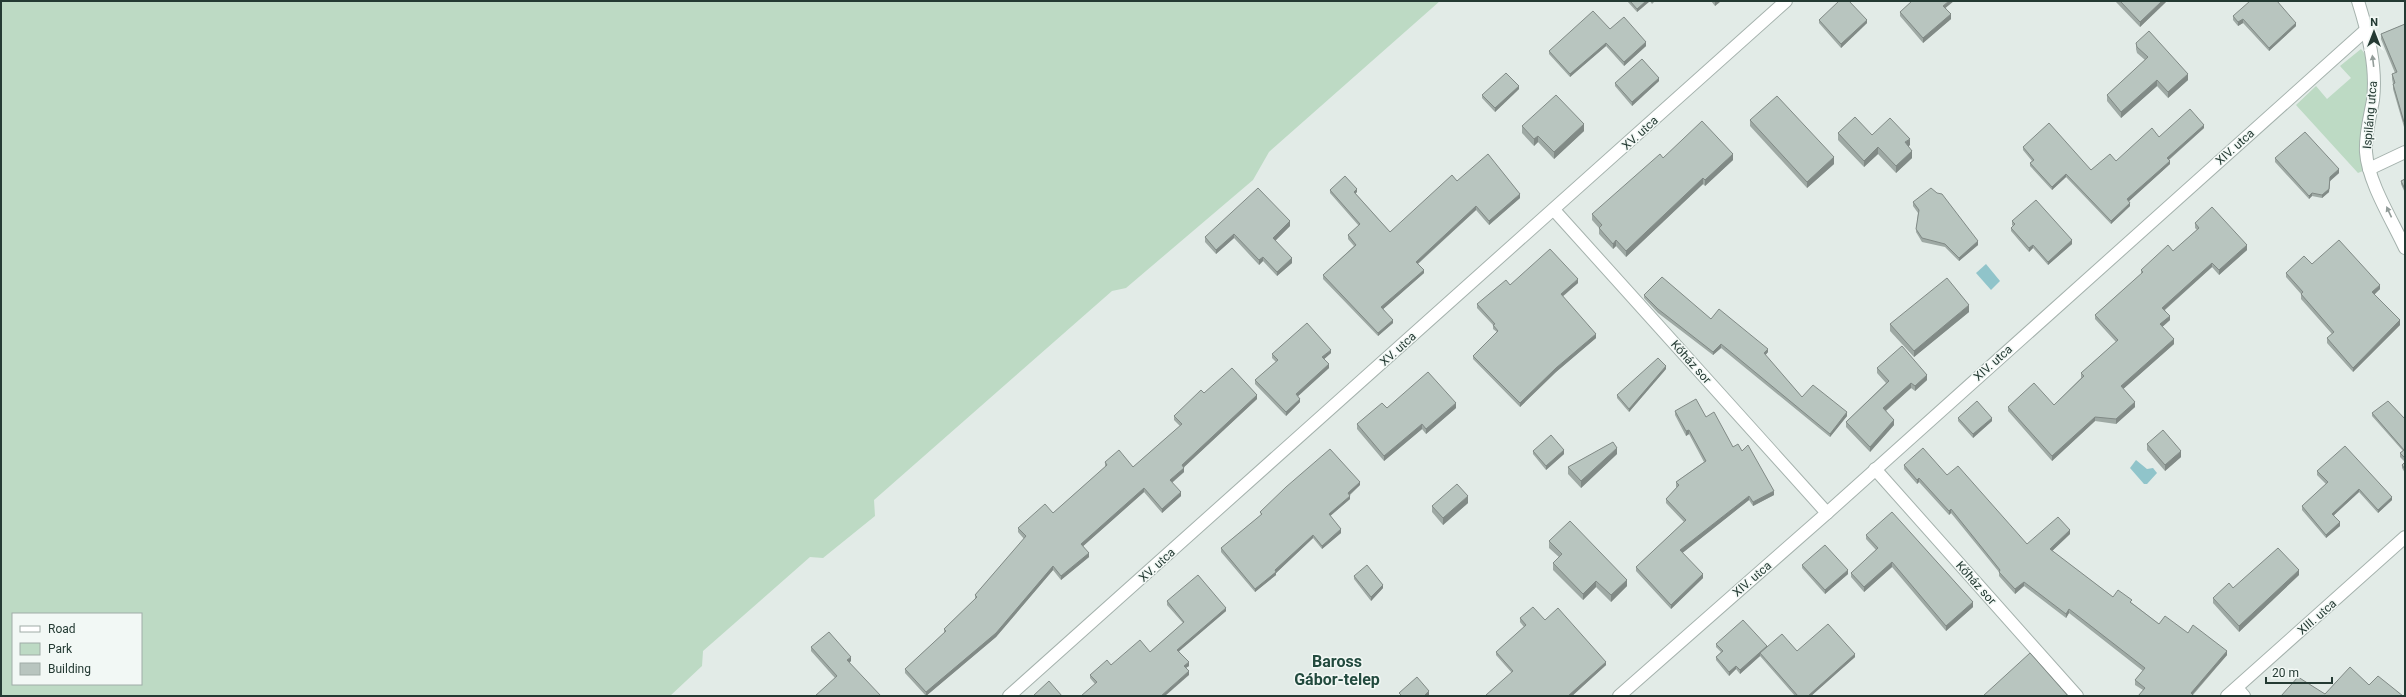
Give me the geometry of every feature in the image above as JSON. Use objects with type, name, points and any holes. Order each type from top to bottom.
[{"type":"street","name":"XV. utca","points":[[1010,696],[1786,1]]},
{"type":"street","name":"Ispiláng utca","points":[[2358,1],[2367,29],[2374,73],[2373,100],[2366,136],[2369,169],[2405,248]]},
{"type":"street","name":"XIV. utca","points":[[1619,696],[1827,513],[1874,469],[2367,29]]},
{"type":"street","points":[[2369,169],[2405,152]]},
{"type":"street","name":"Kőház sor","points":[[1554,210],[1827,513]]},
{"type":"street","name":"Kőház sor","points":[[1874,469],[2077,696]]},
{"type":"street","name":"XIII. utca","points":[[2227,696],[2241,692],[2405,537]]},
{"type":"green space","points":[[1,1],[1440,1],[1269,152],[1253,180],[1126,288],[1112,291],[874,500],[875,516],[823,558],[810,557],[703,651],[702,666],[670,696],[1,696]]},
{"type":"green space","points":[[2361,49],[2369,59],[2365,170],[2358,173],[2296,105],[2316,86],[2327,99],[2351,78],[2340,66]]},
{"type":"water","points":[[1986,264],[2000,281],[1991,290],[1976,273]]},
{"type":"water","points":[[2136,460],[2147,469],[2153,468],[2157,473],[2147,484],[2144,484],[2130,468]]},
{"type":"building","points":[[1630,1],[1646,1],[1637,9]]},
{"type":"building","points":[[1839,1],[1849,1],[1867,20],[1841,44],[1819,20]]},
{"type":"building","points":[[1912,1],[1949,1],[1943,6],[1951,14],[1923,38],[1900,12]]},
{"type":"building","points":[[2120,1],[2162,1],[2140,22]]},
{"type":"building","points":[[2250,1],[2277,1],[2296,23],[2269,48],[2243,19],[2238,22],[2233,16]]},
{"type":"building","points":[[1593,11],[1610,29],[1624,17],[1646,42],[1624,62],[1606,43],[1570,74],[1549,51]]},
{"type":"building","points":[[2405,24],[2404,122],[2393,84],[2395,83],[2392,74],[2397,72],[2381,34]]},
{"type":"building","points":[[2149,31],[2188,74],[2168,92],[2157,80],[2121,112],[2107,95],[2148,57],[2137,47],[2136,43]]},
{"type":"building","points":[[1642,59],[1659,78],[1632,102],[1615,83]]},
{"type":"building","points":[[1506,73],[1519,86],[1495,108],[1482,95]]},
{"type":"building","points":[[1556,95],[1584,124],[1554,152],[1538,136],[1534,139],[1522,126]]},
{"type":"building","points":[[1777,96],[1834,157],[1807,182],[1750,120]]},
{"type":"building","points":[[2190,109],[2204,125],[2167,158],[2170,161],[2127,199],[2130,203],[2111,221],[2066,174],[2052,187],[2030,163],[2034,160],[2023,147],[2049,123],[2091,170],[2110,154],[2116,161],[2152,128],[2159,137]]},
{"type":"building","points":[[1855,117],[1872,135],[1890,118],[1910,139],[1905,142],[1912,151],[1896,166],[1878,147],[1864,161],[1838,133]]},
{"type":"building","points":[[1702,121],[1733,154],[1705,180],[1703,178],[1626,251],[1616,240],[1613,244],[1599,228],[1602,225],[1592,214],[1660,154],[1663,158]]},
{"type":"building","points":[[2305,132],[2339,169],[2330,177],[2329,189],[2322,195],[2312,193],[2309,196],[2275,158]]},
{"type":"building","points":[[1488,154],[1520,194],[1489,221],[1476,206],[1416,262],[1424,270],[1381,307],[1393,320],[1378,333],[1323,275],[1356,245],[1348,235],[1360,224],[1330,190],[1345,176],[1357,189],[1354,192],[1390,232],[1452,175],[1457,181]]},
{"type":"building","points":[[2405,179],[2405,189],[2401,181]]},
{"type":"building","points":[[1258,188],[1290,221],[1273,238],[1292,258],[1277,272],[1263,257],[1259,260],[1234,234],[1216,250],[1205,237]]},
{"type":"building","points":[[1931,188],[1937,193],[1942,194],[1978,241],[1959,258],[1945,244],[1922,238],[1916,229],[1919,210],[1913,202]]},
{"type":"building","points":[[2036,200],[2072,240],[2048,262],[2033,245],[2029,248],[2011,228],[2015,224],[2012,221]]},
{"type":"building","points":[[2212,207],[2247,245],[2219,270],[2212,263],[2162,308],[2170,316],[2160,324],[2174,339],[2121,386],[2135,402],[2116,419],[2095,417],[2052,456],[2008,407],[2034,383],[2054,405],[2084,376],[2081,373],[2118,340],[2095,315],[2143,272],[2141,270],[2168,245],[2173,251],[2199,228],[2195,223]]},
{"type":"building","points":[[2339,240],[2380,285],[2372,292],[2400,320],[2353,368],[2327,338],[2334,332],[2301,294],[2303,292],[2286,273],[2304,256],[2312,264]]},
{"type":"building","points":[[1550,249],[1578,279],[1561,294],[1596,334],[1556,368],[1520,403],[1473,356],[1498,331],[1493,325],[1495,324],[1477,304],[1506,280],[1510,285]]},
{"type":"building","points":[[1662,277],[1711,319],[1719,309],[1768,349],[1764,353],[1802,397],[1813,385],[1847,412],[1830,434],[1721,344],[1713,352],[1658,309],[1644,295]]},
{"type":"building","points":[[1947,278],[1969,305],[1914,351],[1890,324]]},
{"type":"building","points":[[1307,323],[1331,350],[1322,357],[1329,364],[1296,394],[1300,399],[1286,412],[1255,380],[1278,360],[1272,354]]},
{"type":"building","points":[[1902,346],[1927,375],[1915,386],[1911,383],[1883,408],[1894,420],[1870,447],[1846,422],[1889,381],[1877,368]]},
{"type":"building","points":[[1658,358],[1666,366],[1629,409],[1617,395]]},
{"type":"building","points":[[1232,368],[1257,395],[1182,465],[1184,468],[1170,480],[1181,492],[1162,509],[1144,488],[1081,544],[1089,553],[1061,576],[1053,566],[996,633],[926,692],[905,669],[946,631],[944,629],[977,597],[975,595],[1026,536],[1018,528],[1045,504],[1053,513],[1107,465],[1105,462],[1119,450],[1133,467],[1182,424],[1174,416],[1201,390],[1204,393]]},
{"type":"building","points":[[1428,372],[1456,403],[1426,429],[1422,424],[1384,456],[1357,424],[1382,403],[1387,408]]},
{"type":"building","points":[[1696,399],[1706,417],[1714,412],[1733,447],[1738,444],[1742,451],[1748,445],[1774,491],[1753,502],[1749,496],[1680,550],[1703,574],[1671,605],[1636,567],[1686,520],[1666,499],[1679,485],[1676,482],[1706,461],[1689,430],[1686,431],[1675,411]]},
{"type":"building","points":[[1977,401],[1992,418],[1973,434],[1958,418]]},
{"type":"building","points":[[2388,401],[2405,419],[2405,458],[2400,453],[2404,450],[2372,413]]},
{"type":"building","points":[[2163,430],[2181,451],[2165,465],[2147,444]]},
{"type":"building","points":[[1551,435],[1564,450],[1546,466],[1533,451]]},
{"type":"building","points":[[1613,442],[1617,448],[1581,481],[1568,467]]},
{"type":"building","points":[[2345,446],[2392,497],[2378,510],[2359,489],[2332,514],[2340,522],[2326,535],[2302,506],[2328,482],[2317,471]]},
{"type":"building","points":[[1923,448],[1947,475],[1958,466],[2027,544],[2058,517],[2070,530],[2050,549],[2113,597],[2118,590],[2132,600],[2130,602],[2159,624],[2165,616],[2188,633],[2193,625],[2227,651],[2191,693],[2194,696],[2138,696],[2145,688],[2135,680],[2145,668],[2069,609],[2066,614],[2024,582],[2015,589],[1999,572],[2000,570],[1951,509],[1949,511],[1919,478],[1917,480],[1904,465]]},
{"type":"building","points":[[1330,449],[1360,482],[1348,493],[1350,496],[1329,514],[1341,529],[1322,546],[1313,535],[1275,570],[1276,572],[1255,589],[1221,548],[1262,514],[1260,512],[1286,487]]},
{"type":"building","points":[[2405,462],[2405,469],[2402,465]]},
{"type":"building","points":[[1457,484],[1468,496],[1443,518],[1432,506]]},
{"type":"building","points":[[1892,512],[1973,602],[1946,626],[1892,562],[1864,587],[1851,573],[1878,548],[1866,535]]},
{"type":"building","points":[[1570,521],[1627,580],[1611,595],[1596,581],[1583,594],[1553,563],[1562,554],[1549,541]]},
{"type":"building","points":[[1825,545],[1848,570],[1825,590],[1802,565]]},
{"type":"building","points":[[2278,548],[2299,570],[2239,626],[2213,598],[2229,583],[2233,588]]},
{"type":"building","points":[[1367,565],[1383,585],[1371,597],[1354,576]]},
{"type":"building","points":[[1198,575],[1226,608],[1177,650],[1189,662],[1184,666],[1189,671],[1161,696],[1081,696],[1097,682],[1090,675],[1107,660],[1111,665],[1140,640],[1150,652],[1184,622],[1167,601]]},
{"type":"building","points":[[1533,607],[1545,620],[1558,608],[1606,662],[1568,696],[1487,696],[1486,695],[1513,671],[1496,652],[1526,625],[1520,618]]},
{"type":"building","points":[[1743,620],[1767,646],[1740,670],[1736,666],[1729,672],[1716,657],[1723,651],[1716,644]]},
{"type":"building","points":[[1828,624],[1855,654],[1808,696],[1798,696],[1760,653],[1782,634],[1797,651]]},
{"type":"building","points":[[829,632],[851,657],[847,660],[881,696],[815,696],[837,676],[811,647]]},
{"type":"building","points":[[2030,653],[2068,696],[1983,696]]},
{"type":"building","points":[[2350,667],[2369,685],[2378,676],[2403,696],[2281,696],[2298,677],[2325,694]]},
{"type":"building","points":[[1417,677],[1429,691],[1425,695],[1426,696],[1402,696],[1399,693]]},
{"type":"building","points":[[1049,681],[1062,696],[1033,696]]},
{"type":"district","name":"Baross Gábor-telep","points":[[1337,670]]}]
